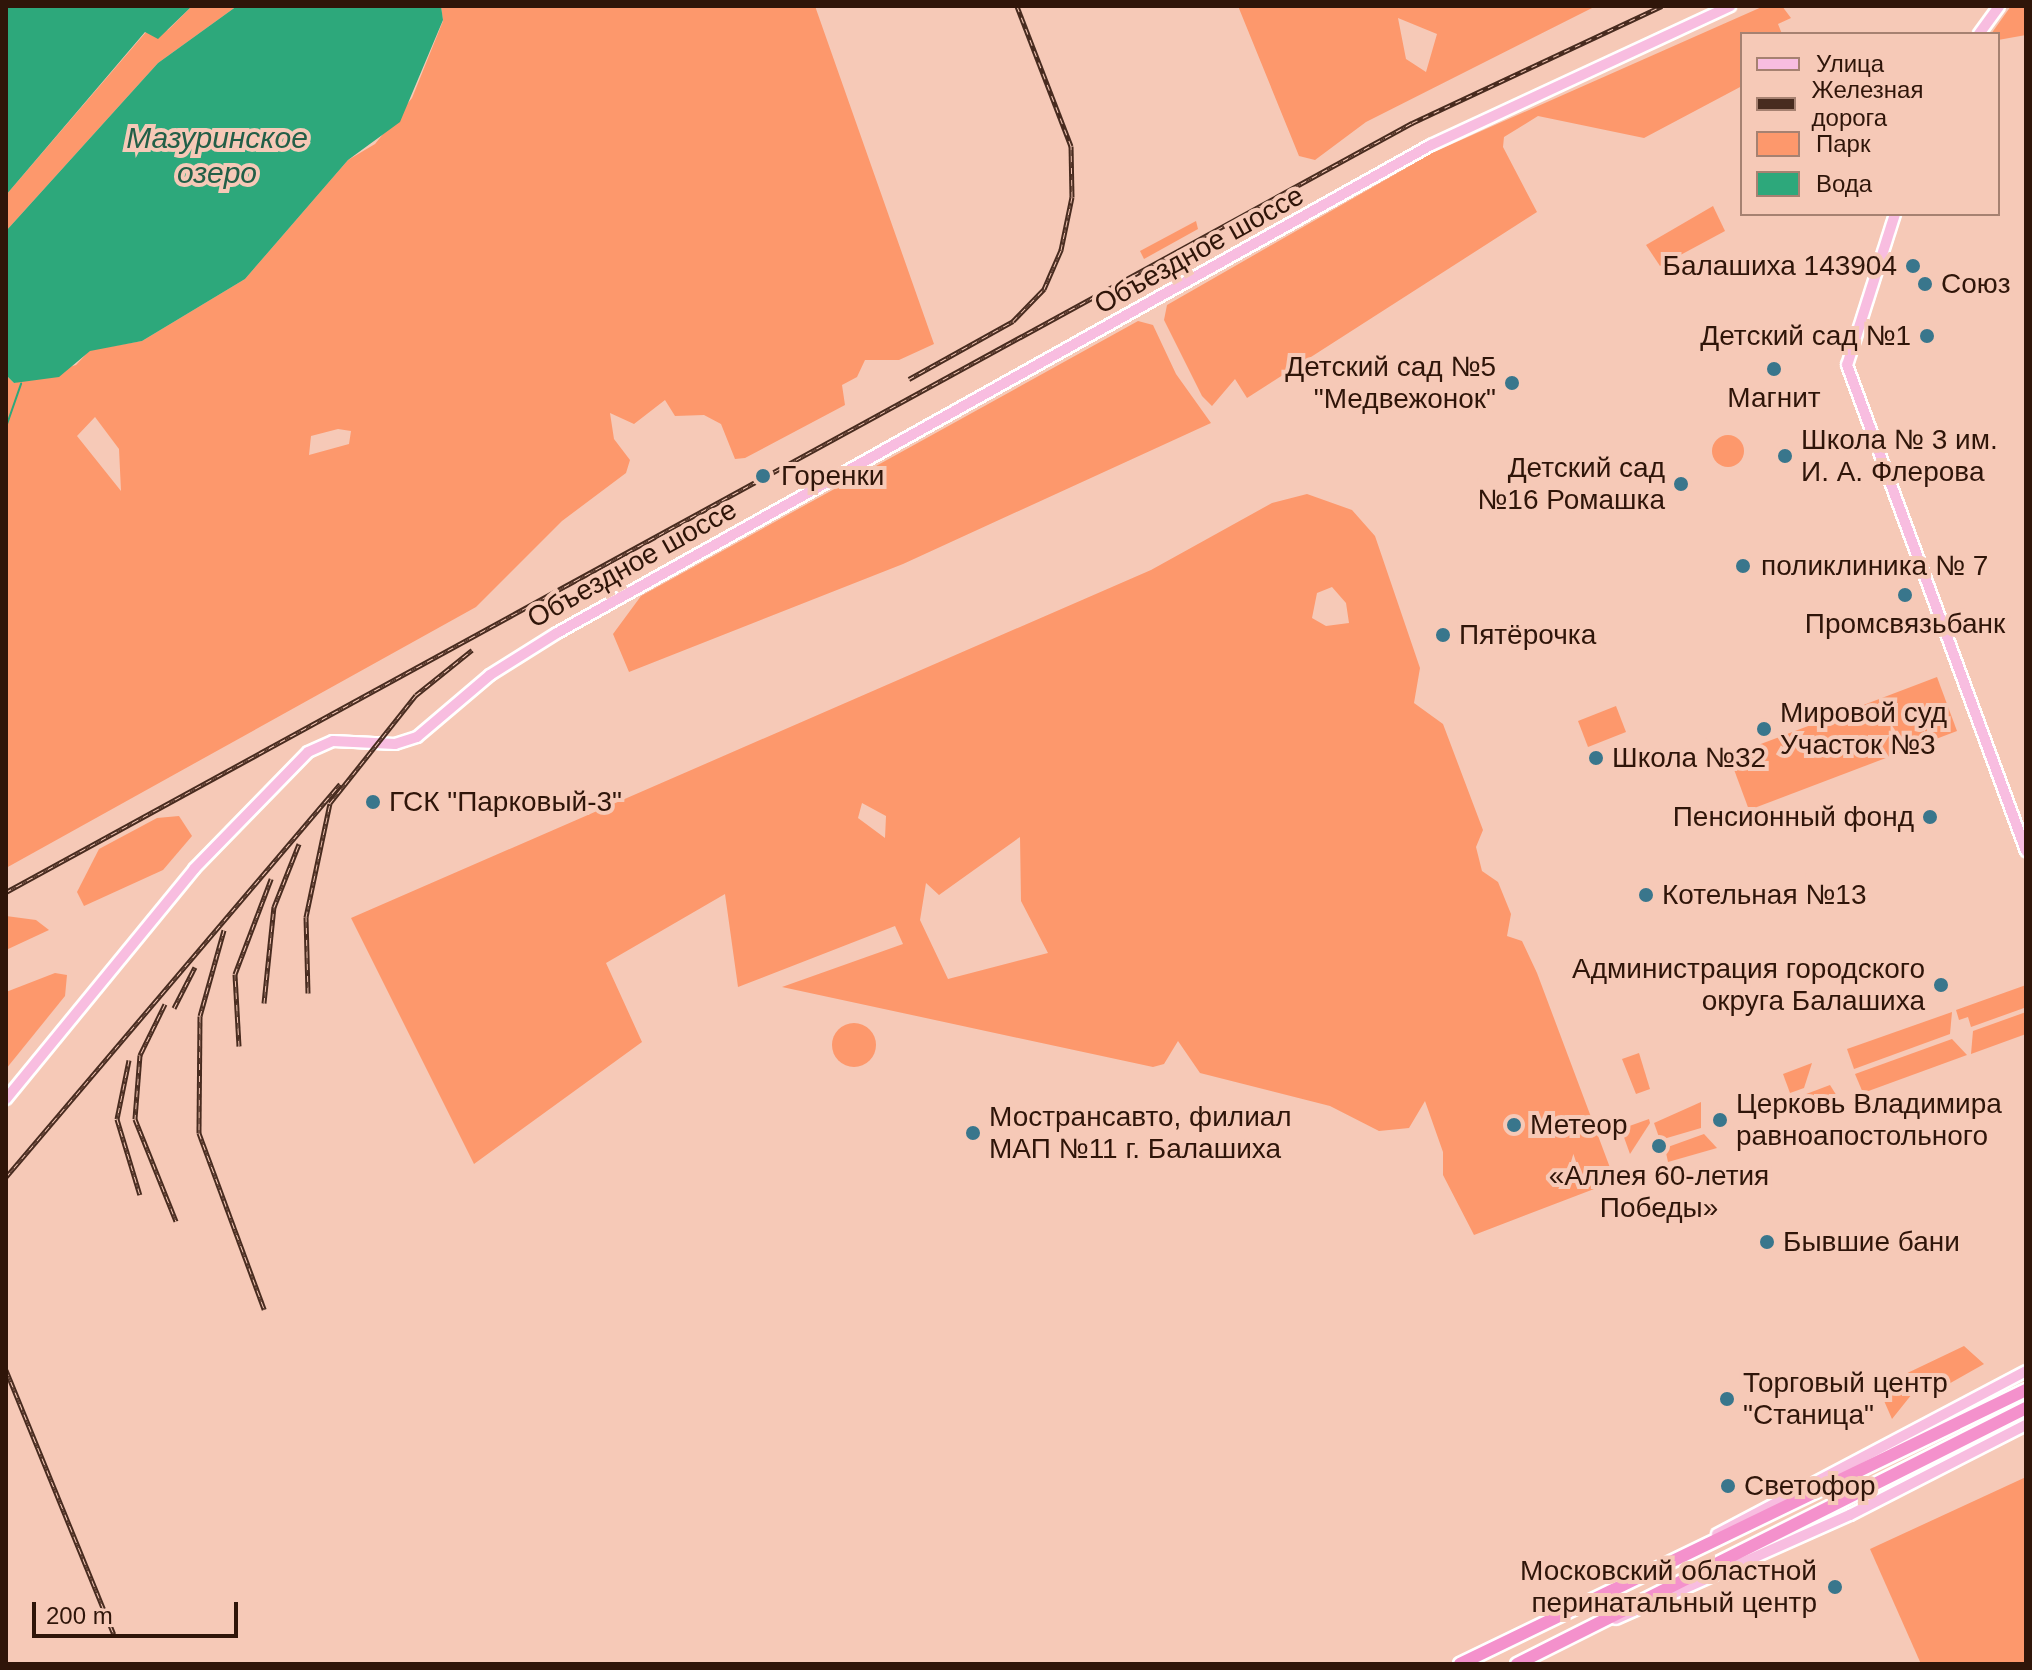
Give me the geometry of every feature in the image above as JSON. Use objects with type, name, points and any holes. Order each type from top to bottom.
[{"type":"highway","points":[[1460,1664],[2026,1390]]},
{"type":"highway","points":[[1517,1664],[2026,1408]]},
{"type":"main road","name":"Объездное шоссе","points":[[6,1099],[194,869],[308,752],[333,741],[395,744],[417,737],[490,675],[557,633],[1431,145],[1730,6]]},
{"type":"main road","points":[[1980,32],[1999,6]]},
{"type":"main road","points":[[1894,216],[1847,365],[2026,851]]},
{"type":"main road","points":[[1654,1570],[2026,1371]]},
{"type":"main road","points":[[1599,1625],[1783,1547],[2026,1425]]},
{"type":"green space","points":[[192,6],[237,6],[158,63],[6,231],[6,195],[146,32],[168,30]]},
{"type":"green space","points":[[441,6],[815,6],[934,344],[899,360],[865,360],[857,377],[842,385],[845,405],[745,458],[735,459],[721,424],[704,415],[675,416],[665,400],[634,424],[610,413],[614,439],[630,460],[626,473],[562,521],[476,607],[6,868],[6,375],[14,383],[76,365],[90,350],[142,341],[245,279],[348,160],[375,144],[412,98],[443,21]],"holes":[[[95,417],[119,449],[121,491],[77,436]],[[338,429],[351,431],[349,444],[309,455],[311,436]]]},
{"type":"green space","points":[[1238,6],[1596,6],[1366,122],[1315,160],[1299,156]],"holes":[[[1398,18],[1437,34],[1426,72],[1406,59]]]},
{"type":"green space","points":[[1764,6],[1782,6],[1791,18],[1778,24],[1781,32],[1740,32],[1740,87],[1644,138],[1538,116],[1504,137],[1503,147],[1537,212],[1247,398],[1235,379],[1212,406],[1202,396],[1164,320],[1167,305],[1434,152]]},
{"type":"green space","points":[[2011,6],[2026,6],[2026,35],[2000,40],[2000,32],[1992,32]]},
{"type":"green space","points":[[1713,206],[1725,231],[1660,266],[1646,245]]},
{"type":"green space","points":[[1196,221],[1198,229],[1144,259],[1140,251]]},
{"type":"green space","points":[[1138,321],[1153,325],[1176,374],[1211,423],[903,564],[629,672],[613,634],[641,596]]},
{"type":"green space","points":[[1728,435],[1740,439],[1744,451],[1740,463],[1728,467],[1716,463],[1712,451],[1716,439]]},
{"type":"green space","points":[[1307,494],[1352,510],[1375,536],[1420,668],[1414,703],[1443,724],[1483,830],[1476,847],[1482,871],[1498,882],[1511,914],[1507,936],[1522,941],[1537,973],[1615,1181],[1474,1235],[1443,1175],[1443,1152],[1425,1101],[1409,1128],[1379,1131],[1330,1106],[1200,1073],[1178,1041],[1164,1064],[1153,1067],[782,987],[903,944],[895,926],[738,987],[725,894],[606,963],[642,1042],[474,1164],[351,918],[1151,570],[1272,503]],"holes":[[[1332,587],[1346,603],[1349,623],[1326,626],[1312,618],[1317,593]],[[862,803],[886,816],[885,838],[858,818]],[[1020,837],[1021,901],[1048,953],[948,979],[920,920],[926,883],[939,895]]]},
{"type":"green space","points":[[1937,677],[1957,731],[1749,810],[1729,756]]},
{"type":"green space","points":[[1616,706],[1626,732],[1588,747],[1578,721]]},
{"type":"green space","points":[[179,816],[192,836],[163,870],[84,906],[77,892],[99,849],[157,818]]},
{"type":"green space","points":[[6,916],[36,920],[49,930],[6,950]]},
{"type":"green space","points":[[55,973],[67,975],[65,996],[6,1069],[6,992]]},
{"type":"green space","points":[[2026,985],[2024,1008],[1971,1027],[1968,1017],[1959,1020],[1956,1010]]},
{"type":"green space","points":[[1952,1012],[1950,1034],[1854,1069],[1847,1049]]},
{"type":"green space","points":[[2026,1012],[2026,1034],[1971,1054],[1973,1031]]},
{"type":"green space","points":[[854,1023],[870,1029],[876,1045],[870,1061],[854,1067],[838,1061],[832,1045],[838,1029]]},
{"type":"green space","points":[[1952,1039],[1967,1055],[1863,1093],[1855,1074]]},
{"type":"green space","points":[[1639,1053],[1650,1089],[1636,1094],[1622,1059]]},
{"type":"green space","points":[[1812,1063],[1804,1088],[1790,1093],[1783,1074]]},
{"type":"green space","points":[[1830,1085],[1840,1101],[1799,1116],[1793,1099]]},
{"type":"green space","points":[[1701,1102],[1701,1128],[1660,1140],[1654,1123]]},
{"type":"green space","points":[[1649,1119],[1650,1123],[1630,1154],[1621,1129]]},
{"type":"green space","points":[[1704,1134],[1717,1148],[1668,1162],[1665,1148]]},
{"type":"green space","points":[[1964,1346],[1984,1364],[1938,1390],[1916,1389],[1892,1419],[1878,1387]]},
{"type":"green space","points":[[2026,1477],[2026,1664],[1921,1664],[1870,1549]]},
{"type":"water","name":"Мазуринское озеро","points":[[6,6],[192,6],[158,39],[145,32],[6,195]]},
{"type":"water","name":"Мазуринское озеро","points":[[237,6],[441,6],[443,20],[400,122],[348,160],[245,279],[142,341],[90,351],[59,377],[14,383],[6,375],[6,231],[158,63]]},
{"type":"waterway","points":[[6,427],[21,384]]},
{"type":"railway","points":[[909,379],[1013,321],[1044,289],[1061,250],[1072,197],[1071,146],[1017,6]]},
{"type":"railway","points":[[6,892],[1412,123],[1662,6]]},
{"type":"railway","points":[[308,993],[306,917],[330,803],[416,695],[472,650]]},
{"type":"railway","points":[[6,1177],[340,784]]},
{"type":"railway","points":[[264,1003],[274,907],[299,844]]},
{"type":"railway","points":[[239,1046],[235,974],[271,879]]},
{"type":"railway","points":[[224,930],[200,1016],[199,1133],[264,1309]]},
{"type":"railway","points":[[174,1008],[195,967]]},
{"type":"railway","points":[[165,1004],[140,1055],[135,1119],[176,1221]]},
{"type":"railway","points":[[129,1060],[117,1119],[140,1195]]},
{"type":"railway","points":[[6,1370],[114,1634]]},
{"type":"place","name":"Балашиха 143904","points":[[1913,266]]},
{"type":"place","name":"Союз","points":[[1925,284]]},
{"type":"place","name":"Детский сад №1","points":[[1927,336]]},
{"type":"place","name":"Магнит","points":[[1774,369]]},
{"type":"place","name":"Детский сад №5 \"Медвежонок\"","points":[[1512,383]]},
{"type":"place","name":"Школа № 3 им. И. А. Флерова","points":[[1785,456]]},
{"type":"place","name":"Горенки","points":[[763,476]]},
{"type":"place","name":"Детский сад №16 Ромашка","points":[[1681,484]]},
{"type":"place","name":"поликлиника № 7","points":[[1743,566]]},
{"type":"place","name":"Промсвязьбанк","points":[[1905,595]]},
{"type":"place","name":"Пятёрочка","points":[[1443,635]]},
{"type":"place","name":"Мировой суд Участок №3","points":[[1764,729]]},
{"type":"place","name":"Школа №32","points":[[1596,758]]},
{"type":"place","name":"ГСК \"Парковый-3\"","points":[[373,802]]},
{"type":"place","name":"Пенсионный фонд","points":[[1930,817]]},
{"type":"place","name":"Котельная №13","points":[[1646,895]]},
{"type":"place","name":"Администрация городского округа Балашиха","points":[[1941,985]]},
{"type":"place","name":"Церковь Владимира равноапостольного","points":[[1720,1120]]},
{"type":"place","name":"Метеор","points":[[1514,1125]]},
{"type":"place","name":"Мострансавто, филиал МАП №11 г. Балашиха","points":[[973,1133]]},
{"type":"place","name":"«Аллея 60-летия Победы»","points":[[1659,1146]]},
{"type":"place","name":"Бывшие бани","points":[[1767,1242]]},
{"type":"place","name":"Торговый центр \"Станица\"","points":[[1727,1399]]},
{"type":"place","name":"Светофор","points":[[1728,1486]]},
{"type":"place","name":"Московский областной перинатальный центр","points":[[1835,1587]]}]
